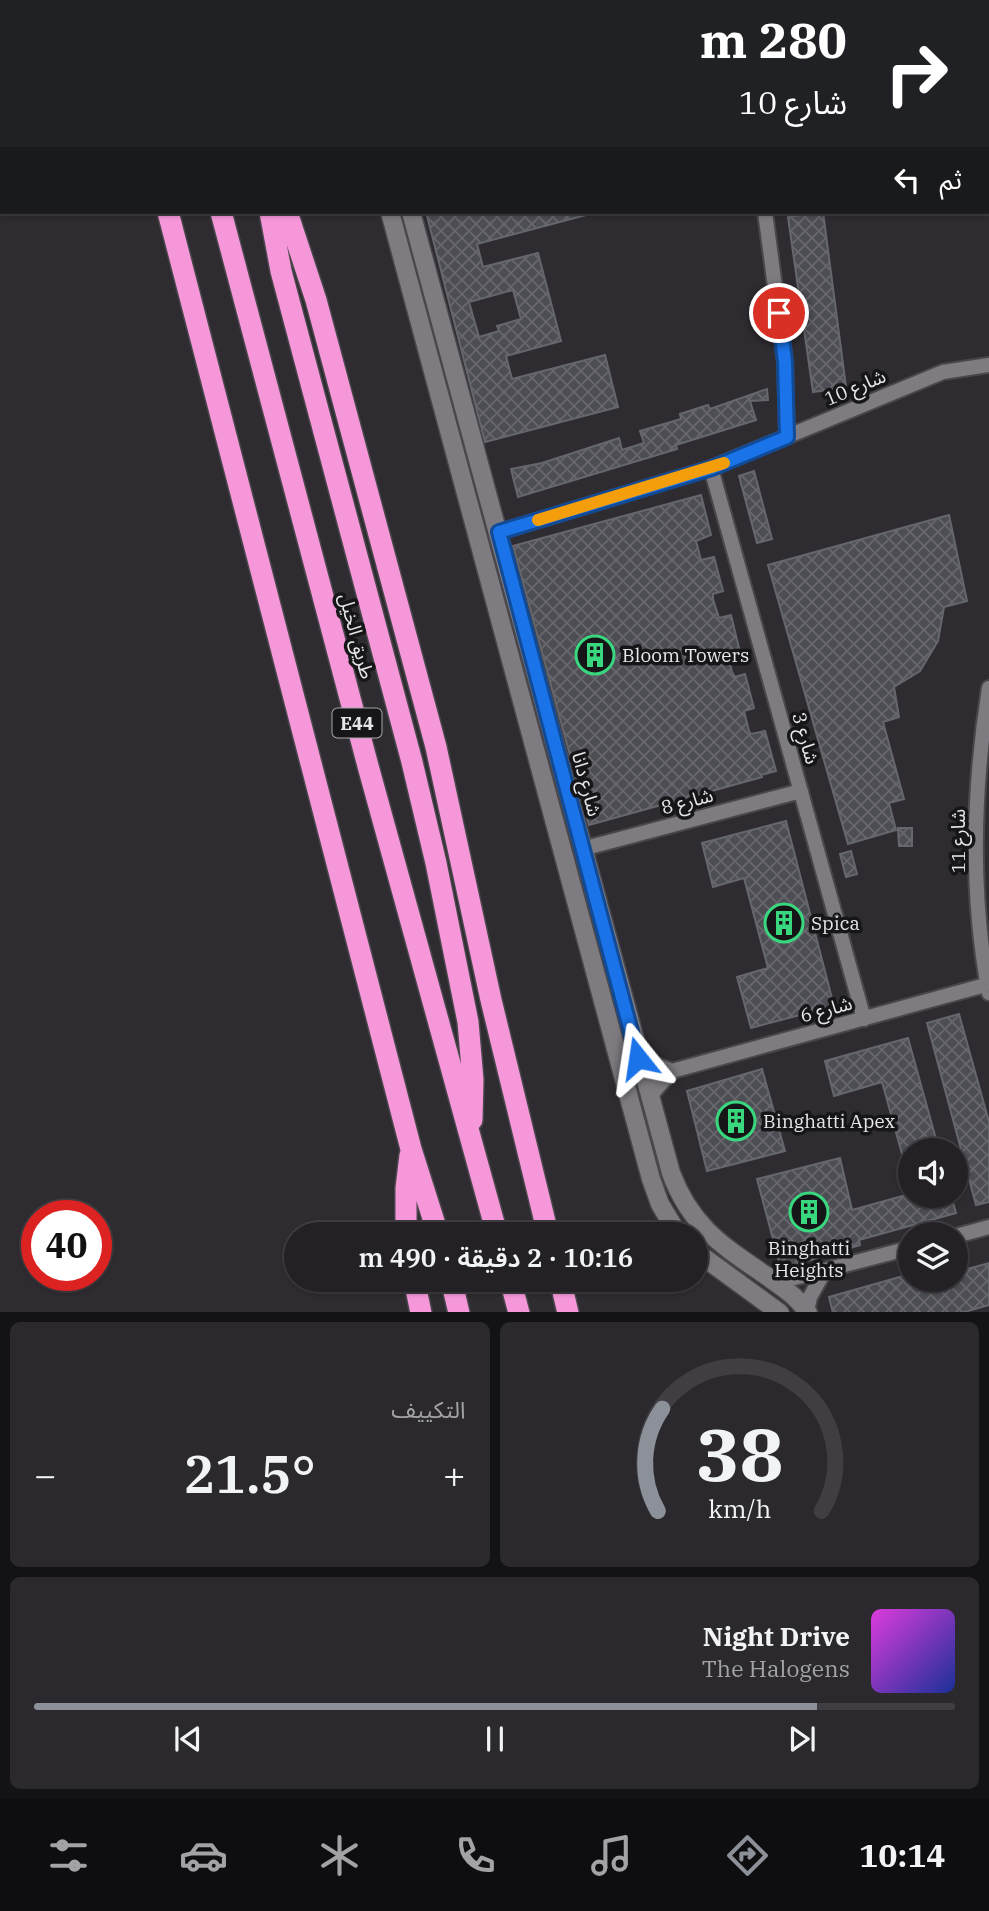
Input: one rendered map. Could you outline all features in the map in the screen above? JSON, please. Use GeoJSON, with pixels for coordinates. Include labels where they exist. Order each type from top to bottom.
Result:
{"type":"FeatureCollection","features":[{"type":"Feature","properties":{"kind":"highway","name":"E44"},"geometry":{"type":"LineString","coordinates":[[169,214],[411,1149],[434,1222]]}},
{"type":"Feature","properties":{"kind":"highway","name":"طريق الخيل"},"geometry":{"type":"LineString","coordinates":[[222,214],[495,1222]]}},
{"type":"Feature","properties":{"kind":"highway"},"geometry":{"type":"LineString","coordinates":[[270,214],[281,271],[412,762],[447,914],[471,1051],[471,1139]]}},
{"type":"Feature","properties":{"kind":"highway"},"geometry":{"type":"LineString","coordinates":[[288,214],[316,300],[436,747],[491,1000],[545,1222]]}},
{"type":"Feature","properties":{"kind":"highway"},"geometry":{"type":"LineString","coordinates":[[407,1222],[406,1188],[411,1149]]}},
{"type":"Feature","properties":{"kind":"highway"},"geometry":{"type":"LineString","coordinates":[[417,1292],[421,1312]]}},
{"type":"Feature","properties":{"kind":"highway"},"geometry":{"type":"LineString","coordinates":[[454,1292],[459,1312]]}},
{"type":"Feature","properties":{"kind":"highway"},"geometry":{"type":"LineString","coordinates":[[514,1292],[519,1312]]}},
{"type":"Feature","properties":{"kind":"highway"},"geometry":{"type":"LineString","coordinates":[[563,1292],[568,1312]]}},
{"type":"Feature","properties":{"kind":"street"},"geometry":{"type":"LineString","coordinates":[[391,214],[651,1179],[660,1204],[671,1222]]}},
{"type":"Feature","properties":{"kind":"street","name":"شارع دانا"},"geometry":{"type":"LineString","coordinates":[[412,214],[671,1173],[691,1214],[705,1231],[788,1290],[807,1312]]}},
{"type":"Feature","properties":{"kind":"street"},"geometry":{"type":"LineString","coordinates":[[769,214],[785,362],[787,437]]}},
{"type":"Feature","properties":{"kind":"street","name":"شارع 10"},"geometry":{"type":"LineString","coordinates":[[498,531],[712,468],[943,372],[989,365]]}},
{"type":"Feature","properties":{"kind":"street","name":"شارع 3"},"geometry":{"type":"LineString","coordinates":[[712,468],[864,1019]]}},
{"type":"Feature","properties":{"kind":"street"},"geometry":{"type":"LineString","coordinates":[[482,516],[498,531],[491,550],[477,535],[482,516]]}},
{"type":"Feature","properties":{"kind":"street","name":"شارع 11"},"geometry":{"type":"LineString","coordinates":[[988,988],[978,906],[976,818],[989,688]]}},
{"type":"Feature","properties":{"kind":"street","name":"شارع 8"},"geometry":{"type":"LineString","coordinates":[[582,850],[801,791]]}},
{"type":"Feature","properties":{"kind":"street"},"geometry":{"type":"LineString","coordinates":[[569,838],[582,850],[576,869],[563,855],[569,838]]}},
{"type":"Feature","properties":{"kind":"street","name":"شارع 6"},"geometry":{"type":"LineString","coordinates":[[672,1071],[988,988]]}},
{"type":"Feature","properties":{"kind":"street"},"geometry":{"type":"LineString","coordinates":[[638,1058],[672,1071],[649,1097]]}},
{"type":"Feature","properties":{"kind":"street"},"geometry":{"type":"LineString","coordinates":[[968,1233],[989,1227]]}},
{"type":"Feature","properties":{"kind":"street"},"geometry":{"type":"LineString","coordinates":[[775,1283],[898,1251]]}},
{"type":"Feature","properties":{"kind":"street"},"geometry":{"type":"LineString","coordinates":[[708,1260],[780,1312]]}},
{"type":"Feature","properties":{"kind":"street"},"geometry":{"type":"LineString","coordinates":[[807,1312],[813,1290],[824,1272]]}},
{"type":"Feature","properties":{"kind":"building"},"geometry":{"type":"Polygon","coordinates":[[[427,214],[586,214],[477,244],[483,267],[538,253],[561,341],[506,356],[512,379],[605,355],[618,407],[485,442],[427,214]],[[513,290],[469,302],[479,337],[499,331],[497,326],[521,319],[513,290]]]}},
{"type":"Feature","properties":{"kind":"building"},"geometry":{"type":"Polygon","coordinates":[[[823,214],[846,387],[813,392],[788,217],[823,214]]]}},
{"type":"Feature","properties":{"kind":"building"},"geometry":{"type":"Polygon","coordinates":[[[767,389],[768,400],[750,401],[756,420],[676,445],[677,449],[518,497],[511,469],[542,463],[619,438],[622,450],[644,443],[640,431],[681,419],[680,414],[708,405],[710,409],[767,389]]]}},
{"type":"Feature","properties":{"kind":"building"},"geometry":{"type":"Polygon","coordinates":[[[754,471],[772,539],[757,543],[739,476],[754,471]]]}},
{"type":"Feature","properties":{"kind":"building"},"geometry":{"type":"Polygon","coordinates":[[[701,495],[711,535],[696,541],[701,560],[714,557],[723,591],[713,594],[713,599],[719,618],[731,615],[739,648],[727,652],[732,672],[735,677],[745,674],[754,708],[744,711],[749,731],[751,734],[765,731],[776,771],[589,825],[513,546],[701,495]]]}},
{"type":"Feature","properties":{"kind":"building"},"geometry":{"type":"Polygon","coordinates":[[[949,515],[967,601],[944,607],[938,641],[920,671],[894,687],[899,717],[883,722],[904,799],[889,803],[896,830],[848,844],[768,565],[949,515]]]}},
{"type":"Feature","properties":{"kind":"building","name":"Spica"},"geometry":{"type":"Polygon","coordinates":[[[786,821],[834,1006],[751,1028],[737,977],[768,968],[744,878],[713,887],[702,843],[786,821]]]}},
{"type":"Feature","properties":{"kind":"building"},"geometry":{"type":"Polygon","coordinates":[[[898,828],[912,828],[912,846],[899,846],[898,828]]]}},
{"type":"Feature","properties":{"kind":"building"},"geometry":{"type":"Polygon","coordinates":[[[851,851],[857,874],[846,877],[840,854],[851,851]]]}},
{"type":"Feature","properties":{"kind":"building"},"geometry":{"type":"Polygon","coordinates":[[[959,1014],[989,1122],[989,1202],[976,1205],[968,1175],[968,1138],[958,1138],[927,1023],[959,1014]]]}},
{"type":"Feature","properties":{"kind":"building"},"geometry":{"type":"Polygon","coordinates":[[[908,1038],[936,1138],[898,1140],[882,1082],[834,1096],[825,1061],[908,1038]]]}},
{"type":"Feature","properties":{"kind":"building","name":"Binghatti Apex"},"geometry":{"type":"Polygon","coordinates":[[[762,1069],[785,1151],[707,1171],[687,1091],[762,1069]]]}},
{"type":"Feature","properties":{"kind":"building","name":"Binghatti Heights"},"geometry":{"type":"Polygon","coordinates":[[[840,1158],[852,1210],[898,1197],[898,1208],[955,1208],[956,1213],[924,1222],[898,1222],[898,1229],[859,1240],[860,1245],[781,1269],[757,1179],[840,1158]]]}},
{"type":"Feature","properties":{"kind":"building"},"geometry":{"type":"Polygon","coordinates":[[[989,1263],[989,1305],[964,1312],[833,1312],[829,1297],[898,1277],[898,1292],[968,1292],[968,1269],[989,1263]]]}},
{"type":"Feature","properties":{"kind":"slow traffic"},"geometry":{"type":"LineString","coordinates":[[538,520],[724,463]]}},
{"type":"Feature","properties":{"kind":"place","name":"Bloom Towers"},"geometry":{"type":"Point","coordinates":[595,655]}},
{"type":"Feature","properties":{"kind":"place","name":"Spica"},"geometry":{"type":"Point","coordinates":[784,923]}},
{"type":"Feature","properties":{"kind":"place","name":"Binghatti Apex"},"geometry":{"type":"Point","coordinates":[736,1121]}},
{"type":"Feature","properties":{"kind":"place","name":"Binghatti Heights"},"geometry":{"type":"Point","coordinates":[809,1212]}},
{"type":"Feature","properties":{"kind":"route"},"geometry":{"type":"LineString","coordinates":[[638,1058],[499,532],[712,468],[787,437],[785,362],[779,313]]}}]}
